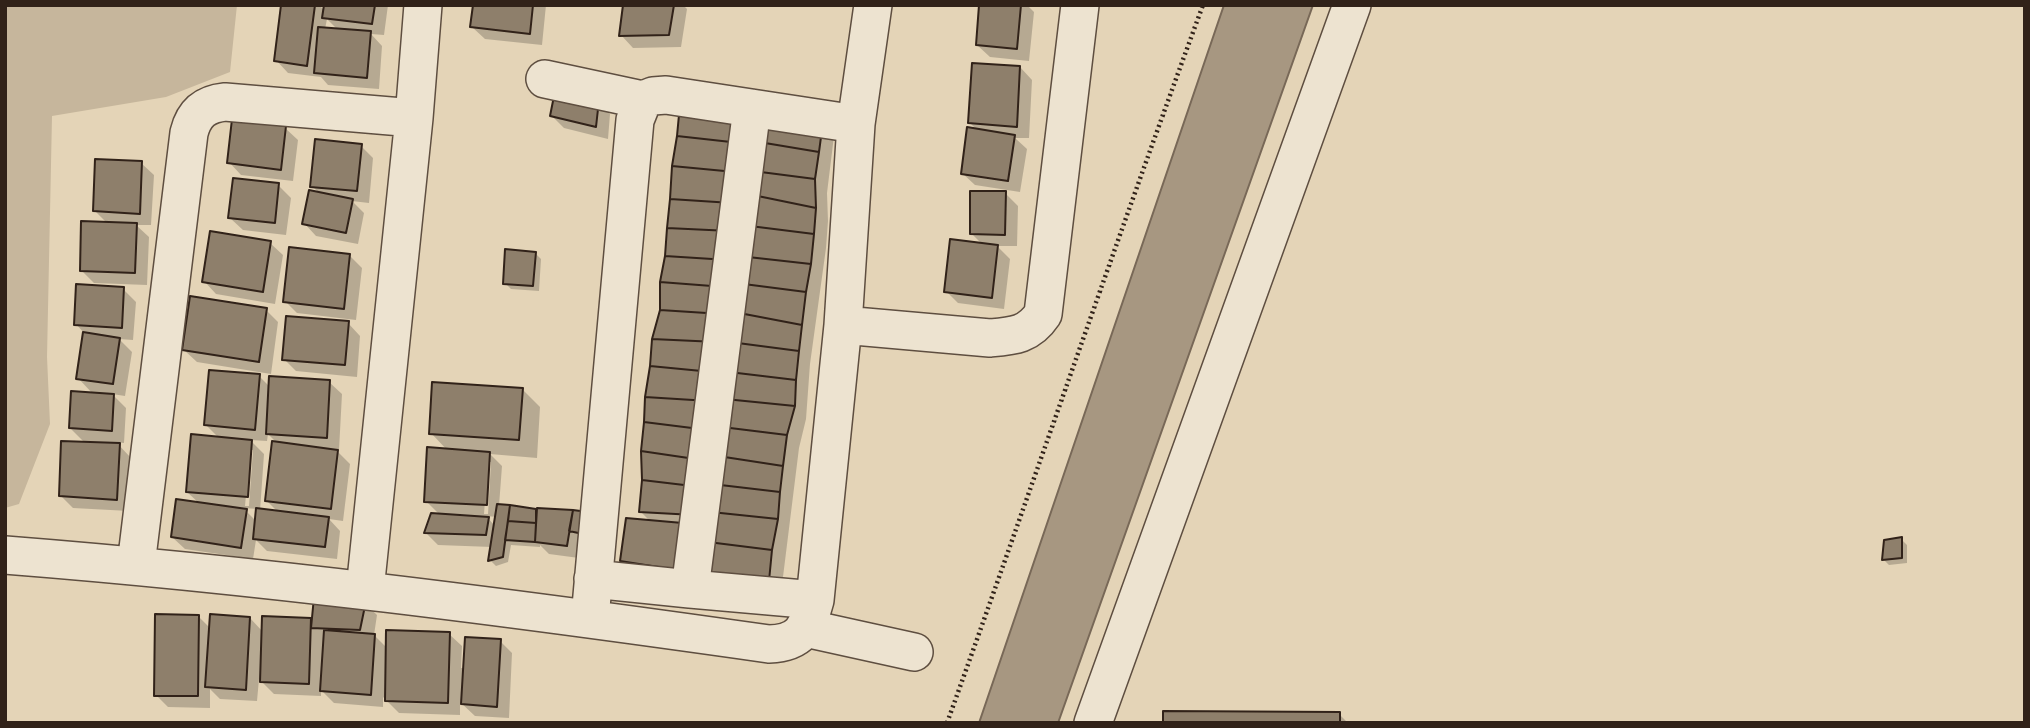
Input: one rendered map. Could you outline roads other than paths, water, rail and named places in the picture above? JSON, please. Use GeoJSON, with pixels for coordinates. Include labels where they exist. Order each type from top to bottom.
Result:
{"type":"FeatureCollection","features":[{"type":"Feature","properties":{"kind":"street"},"geometry":{"type":"LineString","coordinates":[[365,590],[414,118],[423,5]]}},
{"type":"Feature","properties":{"kind":"street"},"geometry":{"type":"LineString","coordinates":[[5,555],[136,565],[365,590],[785,644],[796,637],[810,614],[843,325],[856,124],[873,5]]}},
{"type":"Feature","properties":{"kind":"street"},"geometry":{"type":"LineString","coordinates":[[843,325],[990,338],[1012,336],[1028,331],[1037,324],[1043,314],[1080,5]]}},
{"type":"Feature","properties":{"kind":"street"},"geometry":{"type":"LineString","coordinates":[[1093,723],[1352,5]]}},
{"type":"Feature","properties":{"kind":"street"},"geometry":{"type":"LineString","coordinates":[[545,79],[643,100],[666,95],[856,124]]}},
{"type":"Feature","properties":{"kind":"street"},"geometry":{"type":"LineString","coordinates":[[590,618],[635,120],[643,100]]}},
{"type":"Feature","properties":{"kind":"street"},"geometry":{"type":"LineString","coordinates":[[136,565],[192,120],[199,111],[212,103],[225,102],[414,118]]}},
{"type":"Feature","properties":{"kind":"street"},"geometry":{"type":"LineString","coordinates":[[690,589],[752,108]]}},
{"type":"Feature","properties":{"kind":"street"},"geometry":{"type":"LineString","coordinates":[[593,579],[690,589],[810,614],[914,652]]}}]}
